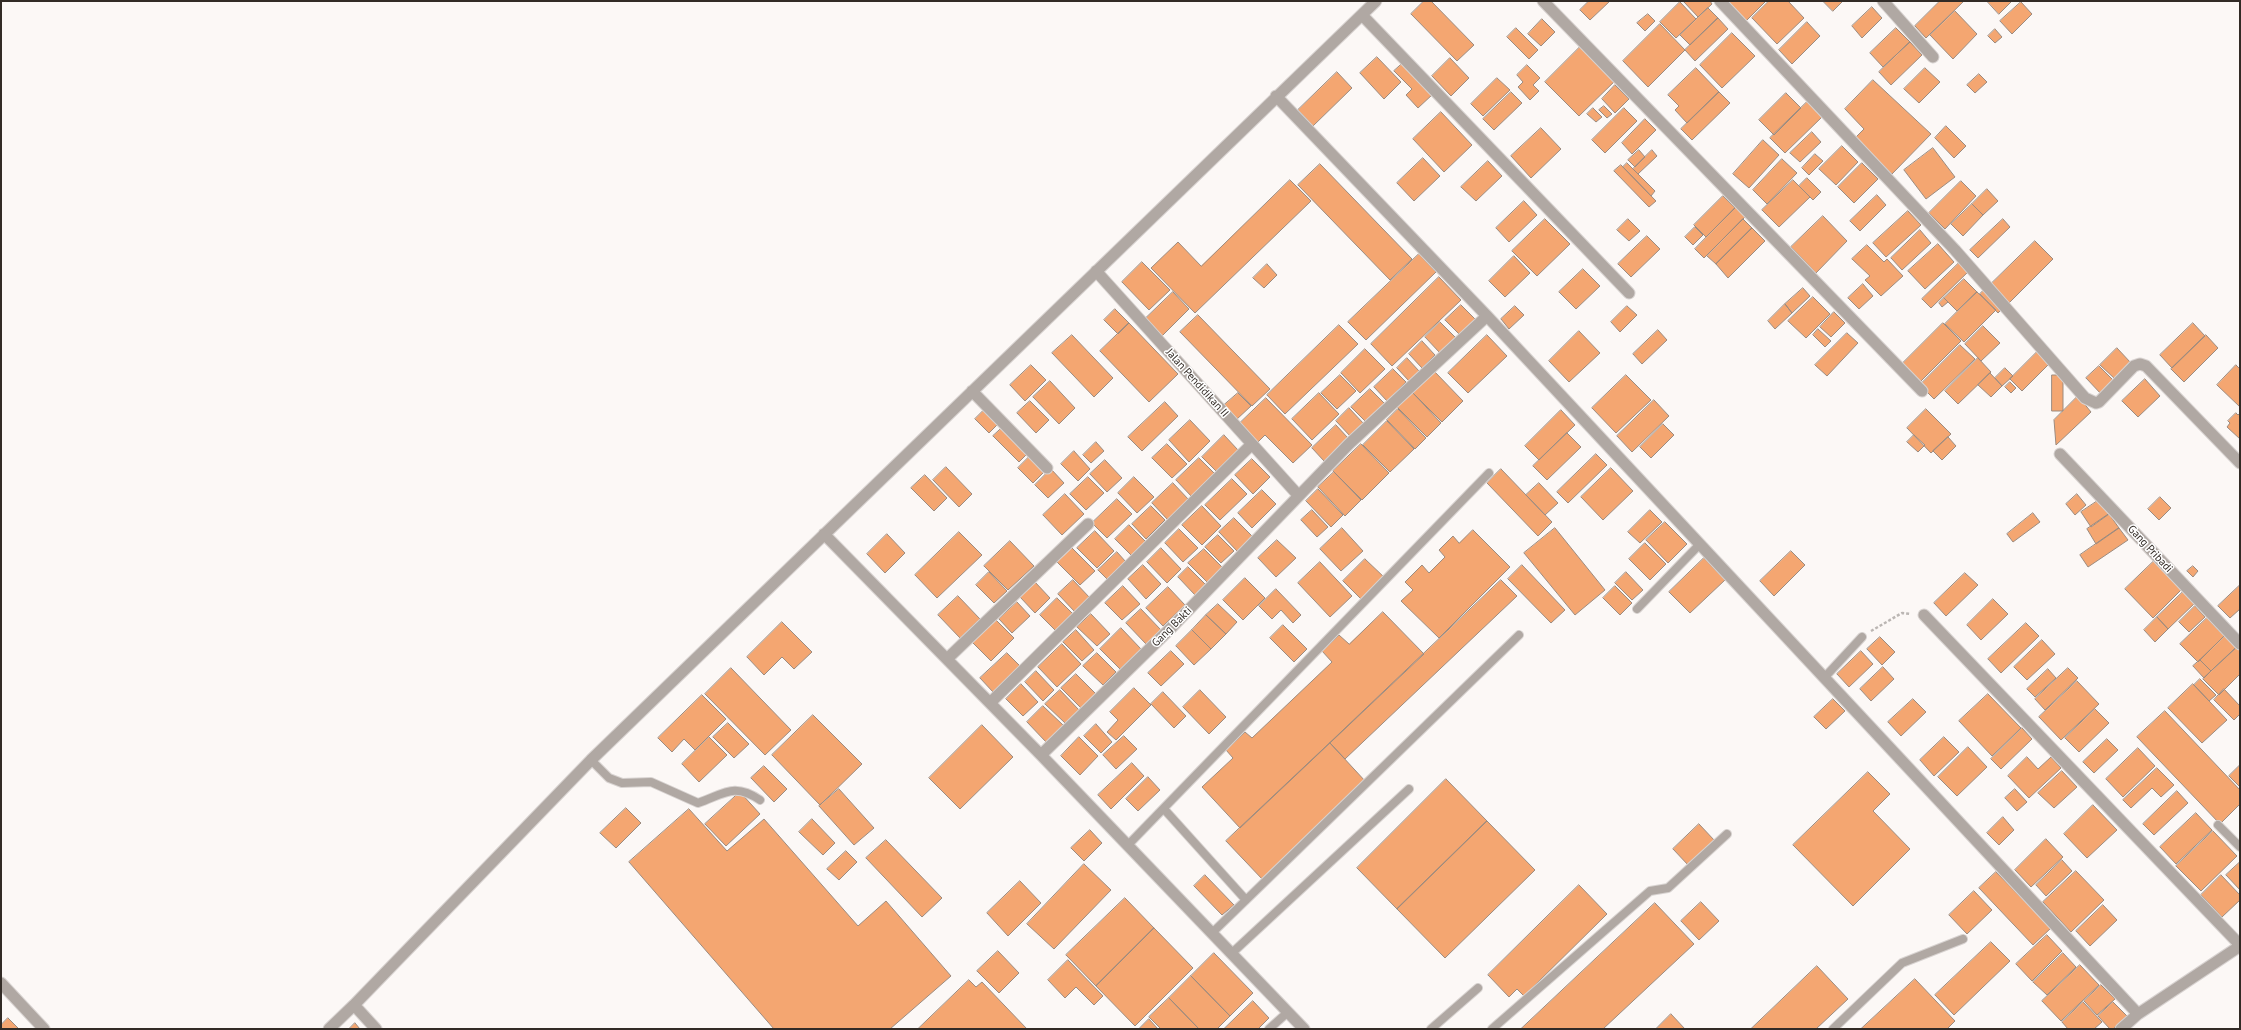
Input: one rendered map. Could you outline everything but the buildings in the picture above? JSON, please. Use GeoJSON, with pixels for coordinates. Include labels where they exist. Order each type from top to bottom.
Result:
{"type":"FeatureCollection","features":[{"type":"Feature","properties":{"kind":"street"},"geometry":{"type":"LineString","coordinates":[[329,1029],[591,760],[1276,96],[1376,1]]}},
{"type":"Feature","properties":{"kind":"street"},"geometry":{"type":"LineString","coordinates":[[1543,1],[1922,391]]}},
{"type":"Feature","properties":{"kind":"street"},"geometry":{"type":"LineString","coordinates":[[1720,1],[1955,250],[2085,398],[2096,403],[2134,366],[2140,364],[2146,366],[2240,463]]}},
{"type":"Feature","properties":{"kind":"street"},"geometry":{"type":"LineString","coordinates":[[1883,1],[1933,57]]}},
{"type":"Feature","properties":{"kind":"street"},"geometry":{"type":"LineString","coordinates":[[1362,15],[1628,293]]}},
{"type":"Feature","properties":{"kind":"street"},"geometry":{"type":"LineString","coordinates":[[1276,96],[1487,316],[2138,1014]]}},
{"type":"Feature","properties":{"kind":"street","name":"Jalan Pendidikan II"},"geometry":{"type":"LineString","coordinates":[[1096,271],[1298,495]]}},
{"type":"Feature","properties":{"kind":"street","name":"Gang Bakti"},"geometry":{"type":"LineString","coordinates":[[1041,755],[1173,626],[1354,438],[1487,316]]}},
{"type":"Feature","properties":{"kind":"street"},"geometry":{"type":"LineString","coordinates":[[972,391],[1047,468]]}},
{"type":"Feature","properties":{"kind":"street"},"geometry":{"type":"LineString","coordinates":[[990,703],[1252,444]]}},
{"type":"Feature","properties":{"kind":"street","name":"Gang Pribadi"},"geometry":{"type":"LineString","coordinates":[[2060,454],[2240,644]]}},
{"type":"Feature","properties":{"kind":"street"},"geometry":{"type":"LineString","coordinates":[[947,659],[1088,524]]}},
{"type":"Feature","properties":{"kind":"street"},"geometry":{"type":"LineString","coordinates":[[824,534],[1041,755],[1304,1029]]}},
{"type":"Feature","properties":{"kind":"street"},"geometry":{"type":"LineString","coordinates":[[1924,615],[2240,946],[2138,1014],[2121,1029]]}},
{"type":"Feature","properties":{"kind":"street"},"geometry":{"type":"LineString","coordinates":[[1,983],[44,1029]]}},
{"type":"Feature","properties":{"kind":"street"},"geometry":{"type":"LineString","coordinates":[[354,1005],[376,1029]]}},
{"type":"Feature","properties":{"kind":"lane"},"geometry":{"type":"LineString","coordinates":[[1127,846],[1489,473]]}},
{"type":"Feature","properties":{"kind":"lane"},"geometry":{"type":"LineString","coordinates":[[1637,609],[1700,544]]}},
{"type":"Feature","properties":{"kind":"lane"},"geometry":{"type":"LineString","coordinates":[[1212,933],[1519,635]]}},
{"type":"Feature","properties":{"kind":"lane"},"geometry":{"type":"LineString","coordinates":[[1824,678],[1862,637]]}},
{"type":"Feature","properties":{"kind":"lane"},"geometry":{"type":"LineString","coordinates":[[591,760],[609,778],[622,784],[651,782],[698,803],[733,789],[749,793],[760,800]]}},
{"type":"Feature","properties":{"kind":"lane"},"geometry":{"type":"LineString","coordinates":[[1232,953],[1409,789]]}},
{"type":"Feature","properties":{"kind":"lane"},"geometry":{"type":"LineString","coordinates":[[1164,809],[1246,900]]}},
{"type":"Feature","properties":{"kind":"lane"},"geometry":{"type":"LineString","coordinates":[[2218,825],[2240,847]]}},
{"type":"Feature","properties":{"kind":"lane"},"geometry":{"type":"LineString","coordinates":[[1492,1029],[1650,890],[1668,888],[1727,834]]}},
{"type":"Feature","properties":{"kind":"lane"},"geometry":{"type":"LineString","coordinates":[[1833,1029],[1902,964],[1963,939]]}},
{"type":"Feature","properties":{"kind":"lane"},"geometry":{"type":"LineString","coordinates":[[1431,1029],[1478,988]]}},
{"type":"Feature","properties":{"kind":"lane"},"geometry":{"type":"LineString","coordinates":[[1270,1029],[1288,1012]]}},
{"type":"Feature","properties":{"kind":"path"},"geometry":{"type":"LineString","coordinates":[[1862,637],[1902,613],[1924,615]]}}]}
